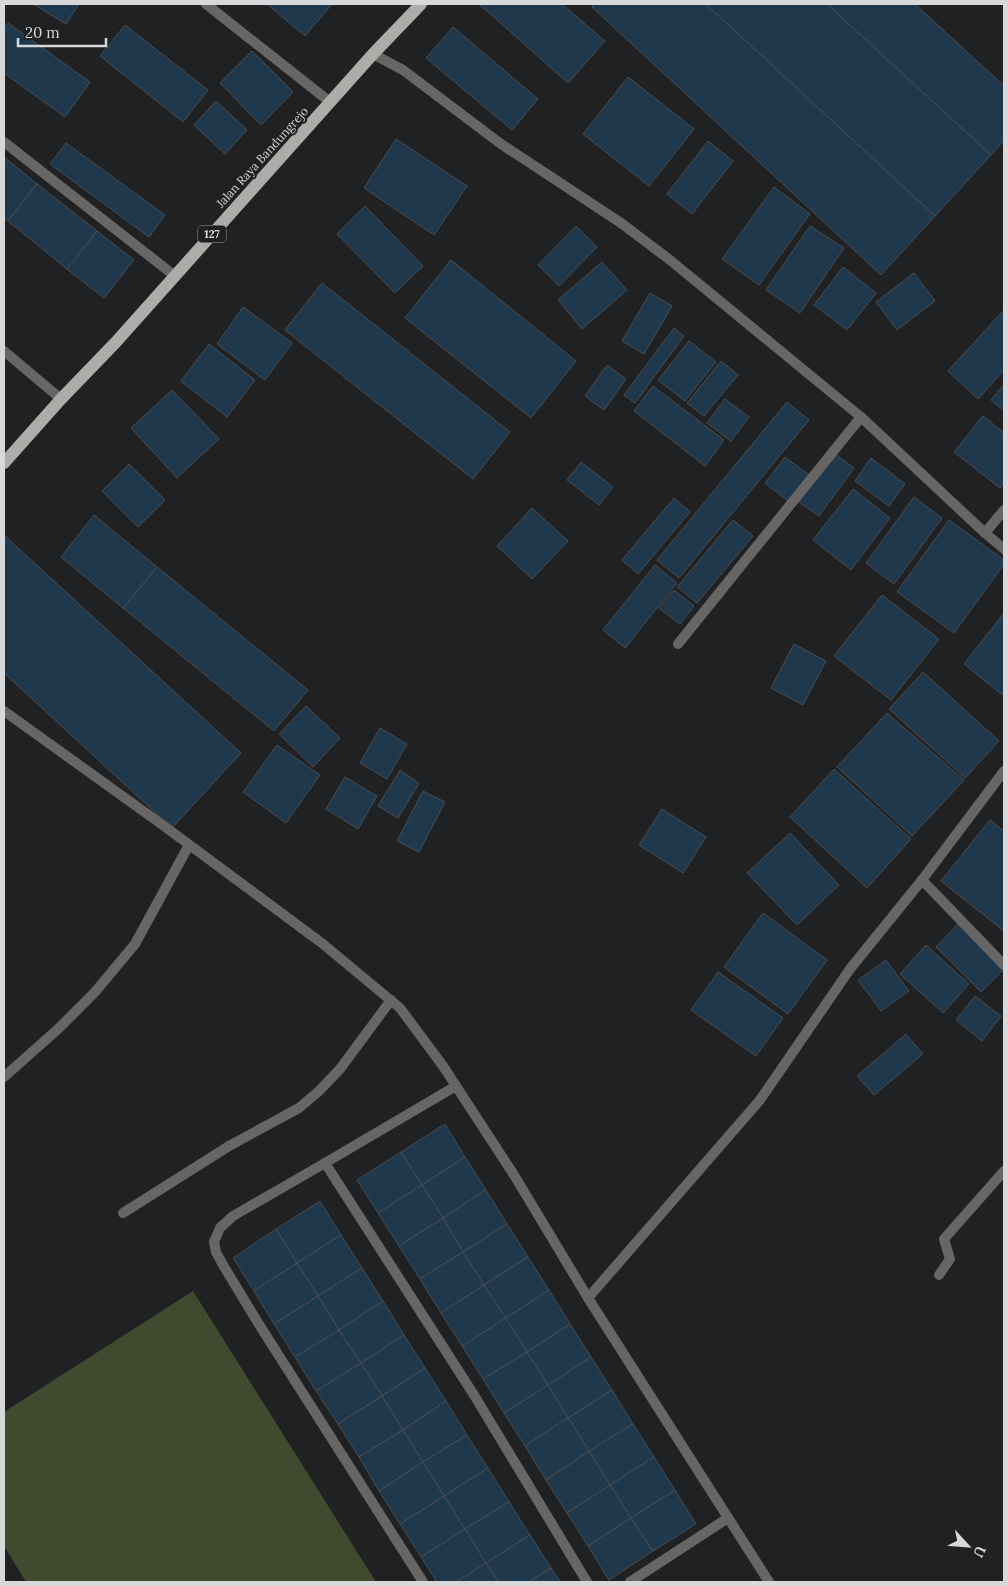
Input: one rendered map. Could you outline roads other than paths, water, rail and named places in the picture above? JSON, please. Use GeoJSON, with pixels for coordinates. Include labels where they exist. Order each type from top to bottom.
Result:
{"type":"FeatureCollection","features":[{"type":"Feature","properties":{"kind":"main road","name":"Jalan Raya Bandungrejo"},"geometry":{"type":"LineString","coordinates":[[4,464],[61,399],[116,342],[373,54],[421,4]]}},
{"type":"Feature","properties":{"kind":"street"},"geometry":{"type":"LineString","coordinates":[[206,4],[330,102]]}},
{"type":"Feature","properties":{"kind":"street"},"geometry":{"type":"LineString","coordinates":[[373,54],[403,70],[519,157],[620,223],[670,260],[861,417],[1004,549]]}},
{"type":"Feature","properties":{"kind":"street"},"geometry":{"type":"LineString","coordinates":[[4,142],[175,276]]}},
{"type":"Feature","properties":{"kind":"street"},"geometry":{"type":"LineString","coordinates":[[4,351],[61,399]]}},
{"type":"Feature","properties":{"kind":"street"},"geometry":{"type":"LineString","coordinates":[[678,644],[861,417]]}},
{"type":"Feature","properties":{"kind":"street"},"geometry":{"type":"LineString","coordinates":[[985,533],[1004,510]]}},
{"type":"Feature","properties":{"kind":"street"},"geometry":{"type":"LineString","coordinates":[[4,711],[323,944],[400,1008],[456,1086],[514,1175],[588,1298],[769,1582]]}},
{"type":"Feature","properties":{"kind":"street"},"geometry":{"type":"LineString","coordinates":[[588,1298],[760,1100],[850,969],[922,880],[1004,770]]}},
{"type":"Feature","properties":{"kind":"street"},"geometry":{"type":"LineString","coordinates":[[4,1077],[58,1030],[95,992],[135,944],[189,845]]}},
{"type":"Feature","properties":{"kind":"street"},"geometry":{"type":"LineString","coordinates":[[922,880],[1004,966]]}},
{"type":"Feature","properties":{"kind":"street"},"geometry":{"type":"LineString","coordinates":[[123,1213],[229,1146],[300,1108],[340,1069],[391,1000]]}},
{"type":"Feature","properties":{"kind":"street"},"geometry":{"type":"LineString","coordinates":[[423,1582],[260,1326],[216,1252],[214,1242],[220,1228],[233,1216],[456,1086]]}},
{"type":"Feature","properties":{"kind":"street"},"geometry":{"type":"LineString","coordinates":[[325,1163],[474,1394],[587,1582]]}},
{"type":"Feature","properties":{"kind":"street"},"geometry":{"type":"LineString","coordinates":[[939,1275],[950,1258],[944,1239],[1004,1171]]}},
{"type":"Feature","properties":{"kind":"street"},"geometry":{"type":"LineString","coordinates":[[630,1582],[728,1518]]}}]}
